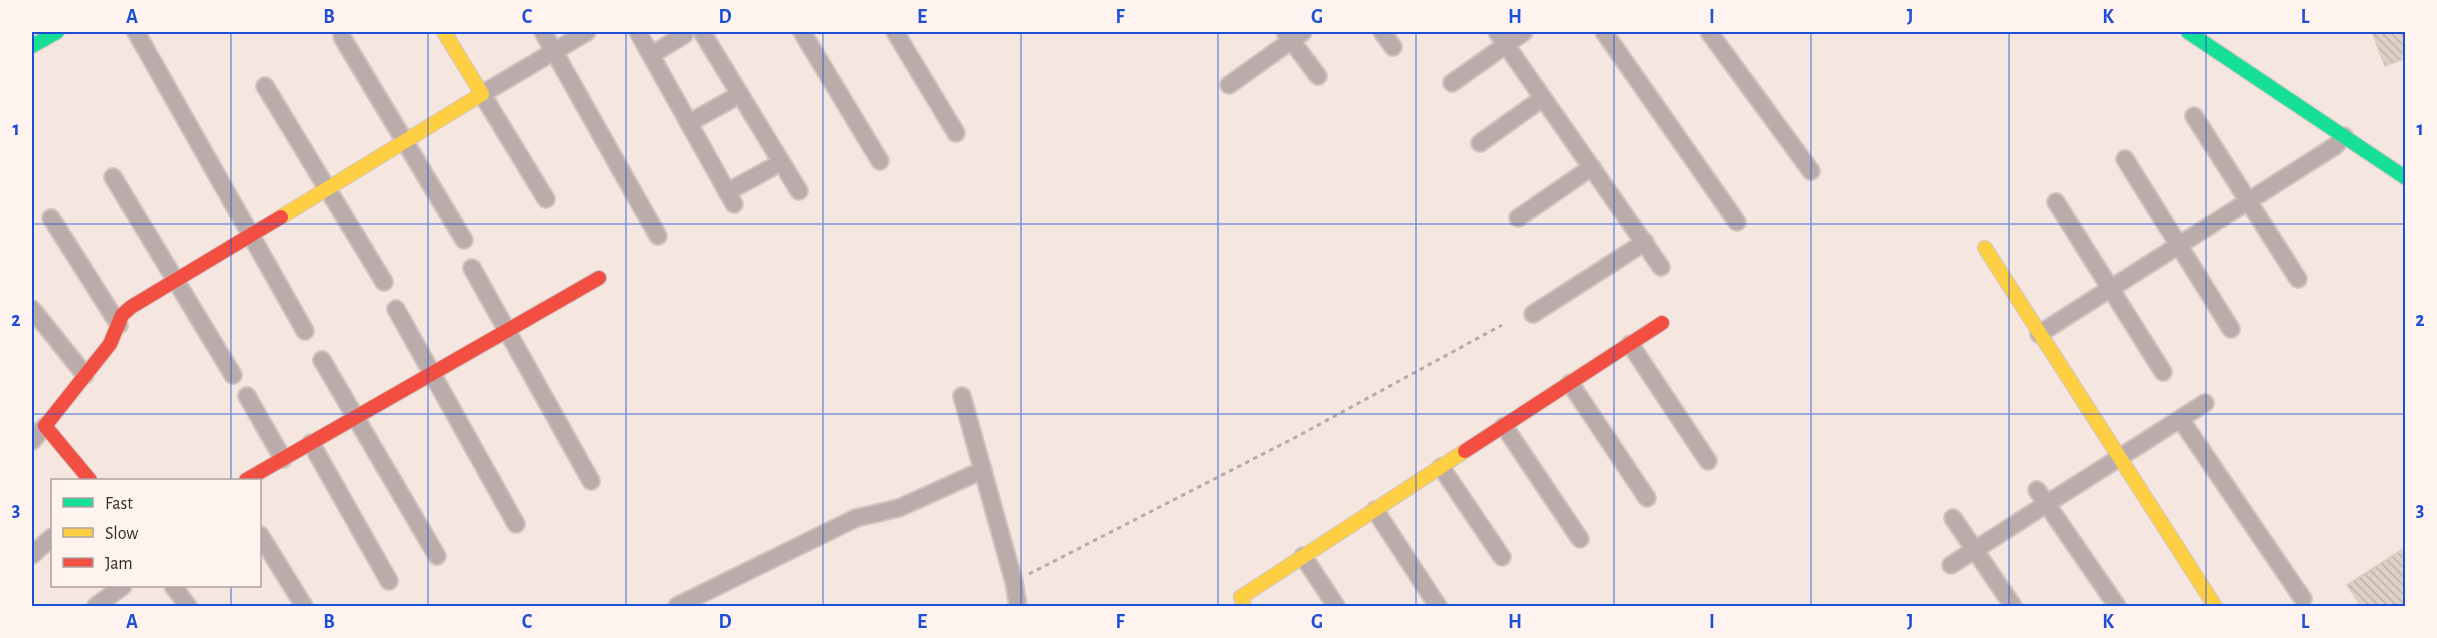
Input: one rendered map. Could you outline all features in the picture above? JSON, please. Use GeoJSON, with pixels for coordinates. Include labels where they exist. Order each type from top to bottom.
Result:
{"type":"FeatureCollection","features":[{"type":"Feature","properties":{"kind":"street"},"geometry":{"type":"LineString","coordinates":[[136,32],[305,331]]}},
{"type":"Feature","properties":{"kind":"street"},"geometry":{"type":"LineString","coordinates":[[444,32],[546,199]]}},
{"type":"Feature","properties":{"kind":"street"},"geometry":{"type":"LineString","coordinates":[[543,32],[657,236]]}},
{"type":"Feature","properties":{"kind":"street"},"geometry":{"type":"LineString","coordinates":[[32,441],[110,344],[122,315],[131,307],[587,32]]}},
{"type":"Feature","properties":{"kind":"street"},"geometry":{"type":"LineString","coordinates":[[638,32],[731,198],[771,168]]}},
{"type":"Feature","properties":{"kind":"street"},"geometry":{"type":"LineString","coordinates":[[702,32],[799,191]]}},
{"type":"Feature","properties":{"kind":"street"},"geometry":{"type":"LineString","coordinates":[[802,32],[880,161]]}},
{"type":"Feature","properties":{"kind":"street"},"geometry":{"type":"LineString","coordinates":[[895,32],[956,133]]}},
{"type":"Feature","properties":{"kind":"street"},"geometry":{"type":"LineString","coordinates":[[1382,32],[1393,47]]}},
{"type":"Feature","properties":{"kind":"street"},"geometry":{"type":"LineString","coordinates":[[1452,83],[1501,38],[1524,32]]}},
{"type":"Feature","properties":{"kind":"street"},"geometry":{"type":"LineString","coordinates":[[1604,32],[1737,222]]}},
{"type":"Feature","properties":{"kind":"street"},"geometry":{"type":"LineString","coordinates":[[1709,32],[1811,171]]}},
{"type":"Feature","properties":{"kind":"street"},"geometry":{"type":"LineString","coordinates":[[2188,32],[2406,178]]}},
{"type":"Feature","properties":{"kind":"street"},"geometry":{"type":"LineString","coordinates":[[1228,85],[1293,34],[1317,76]]}},
{"type":"Feature","properties":{"kind":"street"},"geometry":{"type":"LineString","coordinates":[[651,55],[684,35]]}},
{"type":"Feature","properties":{"kind":"street"},"geometry":{"type":"LineString","coordinates":[[342,37],[464,240]]}},
{"type":"Feature","properties":{"kind":"street"},"geometry":{"type":"LineString","coordinates":[[1501,38],[1662,267]]}},
{"type":"Feature","properties":{"kind":"street"},"geometry":{"type":"LineString","coordinates":[[265,86],[384,282]]}},
{"type":"Feature","properties":{"kind":"street"},"geometry":{"type":"LineString","coordinates":[[1480,143],[1543,98]]}},
{"type":"Feature","properties":{"kind":"street"},"geometry":{"type":"LineString","coordinates":[[689,123],[730,100]]}},
{"type":"Feature","properties":{"kind":"street"},"geometry":{"type":"LineString","coordinates":[[2194,116],[2298,279]]}},
{"type":"Feature","properties":{"kind":"street"},"geometry":{"type":"LineString","coordinates":[[2039,334],[2335,146],[2344,136]]}},
{"type":"Feature","properties":{"kind":"street"},"geometry":{"type":"LineString","coordinates":[[2125,159],[2231,329]]}},
{"type":"Feature","properties":{"kind":"street"},"geometry":{"type":"LineString","coordinates":[[1518,218],[1592,167]]}},
{"type":"Feature","properties":{"kind":"street"},"geometry":{"type":"LineString","coordinates":[[113,177],[234,375]]}},
{"type":"Feature","properties":{"kind":"street"},"geometry":{"type":"LineString","coordinates":[[2056,202],[2163,372]]}},
{"type":"Feature","properties":{"kind":"street"},"geometry":{"type":"LineString","coordinates":[[51,218],[119,325]]}},
{"type":"Feature","properties":{"kind":"street"},"geometry":{"type":"LineString","coordinates":[[1533,314],[1645,242]]}},
{"type":"Feature","properties":{"kind":"street"},"geometry":{"type":"LineString","coordinates":[[1985,248],[2215,606]]}},
{"type":"Feature","properties":{"kind":"street"},"geometry":{"type":"LineString","coordinates":[[472,268],[591,481]]}},
{"type":"Feature","properties":{"kind":"street"},"geometry":{"type":"LineString","coordinates":[[248,479],[599,278]]}},
{"type":"Feature","properties":{"kind":"street"},"geometry":{"type":"LineString","coordinates":[[396,309],[516,524]]}},
{"type":"Feature","properties":{"kind":"street"},"geometry":{"type":"LineString","coordinates":[[32,312],[85,375]]}},
{"type":"Feature","properties":{"kind":"street"},"geometry":{"type":"LineString","coordinates":[[1244,606],[1241,597],[1662,323]]}},
{"type":"Feature","properties":{"kind":"street"},"geometry":{"type":"LineString","coordinates":[[1630,344],[1708,461]]}},
{"type":"Feature","properties":{"kind":"street"},"geometry":{"type":"LineString","coordinates":[[321,360],[357,417],[437,556]]}},
{"type":"Feature","properties":{"kind":"street"},"geometry":{"type":"LineString","coordinates":[[1570,383],[1647,498]]}},
{"type":"Feature","properties":{"kind":"street"},"geometry":{"type":"LineString","coordinates":[[247,396],[283,459]]}},
{"type":"Feature","properties":{"kind":"street"},"geometry":{"type":"LineString","coordinates":[[962,396],[1014,582],[1018,606]]}},
{"type":"Feature","properties":{"kind":"street"},"geometry":{"type":"LineString","coordinates":[[1951,565],[2205,403]]}},
{"type":"Feature","properties":{"kind":"street"},"geometry":{"type":"LineString","coordinates":[[2181,420],[2303,599]]}},
{"type":"Feature","properties":{"kind":"street"},"geometry":{"type":"LineString","coordinates":[[45,426],[89,479]]}},
{"type":"Feature","properties":{"kind":"street"},"geometry":{"type":"LineString","coordinates":[[1504,426],[1580,539]]}},
{"type":"Feature","properties":{"kind":"street"},"geometry":{"type":"LineString","coordinates":[[311,443],[389,581]]}},
{"type":"Feature","properties":{"kind":"street"},"geometry":{"type":"LineString","coordinates":[[1441,467],[1502,557]]}},
{"type":"Feature","properties":{"kind":"street"},"geometry":{"type":"LineString","coordinates":[[678,606],[856,518],[899,508],[983,470]]}},
{"type":"Feature","properties":{"kind":"street"},"geometry":{"type":"LineString","coordinates":[[2037,490],[2117,606]]}},
{"type":"Feature","properties":{"kind":"street"},"geometry":{"type":"LineString","coordinates":[[1375,510],[1438,606]]}},
{"type":"Feature","properties":{"kind":"street"},"geometry":{"type":"LineString","coordinates":[[1953,518],[2013,606]]}},
{"type":"Feature","properties":{"kind":"street"},"geometry":{"type":"LineString","coordinates":[[261,537],[304,606]]}},
{"type":"Feature","properties":{"kind":"street"},"geometry":{"type":"LineString","coordinates":[[32,555],[51,538]]}},
{"type":"Feature","properties":{"kind":"street"},"geometry":{"type":"LineString","coordinates":[[1303,556],[1336,606]]}},
{"type":"Feature","properties":{"kind":"street"},"geometry":{"type":"LineString","coordinates":[[96,606],[120,587]]}},
{"type":"Feature","properties":{"kind":"street"},"geometry":{"type":"LineString","coordinates":[[175,587],[189,606]]}},
{"type":"Feature","properties":{"kind":"path"},"geometry":{"type":"LineString","coordinates":[[1014,582],[1298,436],[1502,325]]}},
{"type":"Feature","properties":{"kind":"building"},"geometry":{"type":"Polygon","coordinates":[[[2372,32],[2406,32],[2406,58],[2385,66],[2372,32]]]}},
{"type":"Feature","properties":{"kind":"building"},"geometry":{"type":"Polygon","coordinates":[[[2406,547],[2406,606],[2361,606],[2347,585],[2406,547]]]}},
{"type":"Feature","properties":{"kind":"traffic: fast"},"geometry":{"type":"LineString","coordinates":[[32,46],[57,32]]}},
{"type":"Feature","properties":{"kind":"traffic: fast"},"geometry":{"type":"LineString","coordinates":[[2188,32],[2406,178]]}},
{"type":"Feature","properties":{"kind":"traffic: slow"},"geometry":{"type":"LineString","coordinates":[[281,217],[482,94],[444,32]]}},
{"type":"Feature","properties":{"kind":"traffic: slow"},"geometry":{"type":"LineString","coordinates":[[1985,248],[2215,606]]}},
{"type":"Feature","properties":{"kind":"traffic: slow"},"geometry":{"type":"LineString","coordinates":[[1244,606],[1241,597],[1465,451]]}},
{"type":"Feature","properties":{"kind":"traffic: jam"},"geometry":{"type":"LineString","coordinates":[[89,479],[45,426],[110,344],[122,315],[131,307],[281,217]]}},
{"type":"Feature","properties":{"kind":"traffic: jam"},"geometry":{"type":"LineString","coordinates":[[248,479],[599,278]]}},
{"type":"Feature","properties":{"kind":"traffic: jam"},"geometry":{"type":"LineString","coordinates":[[1465,451],[1662,323]]}}]}
